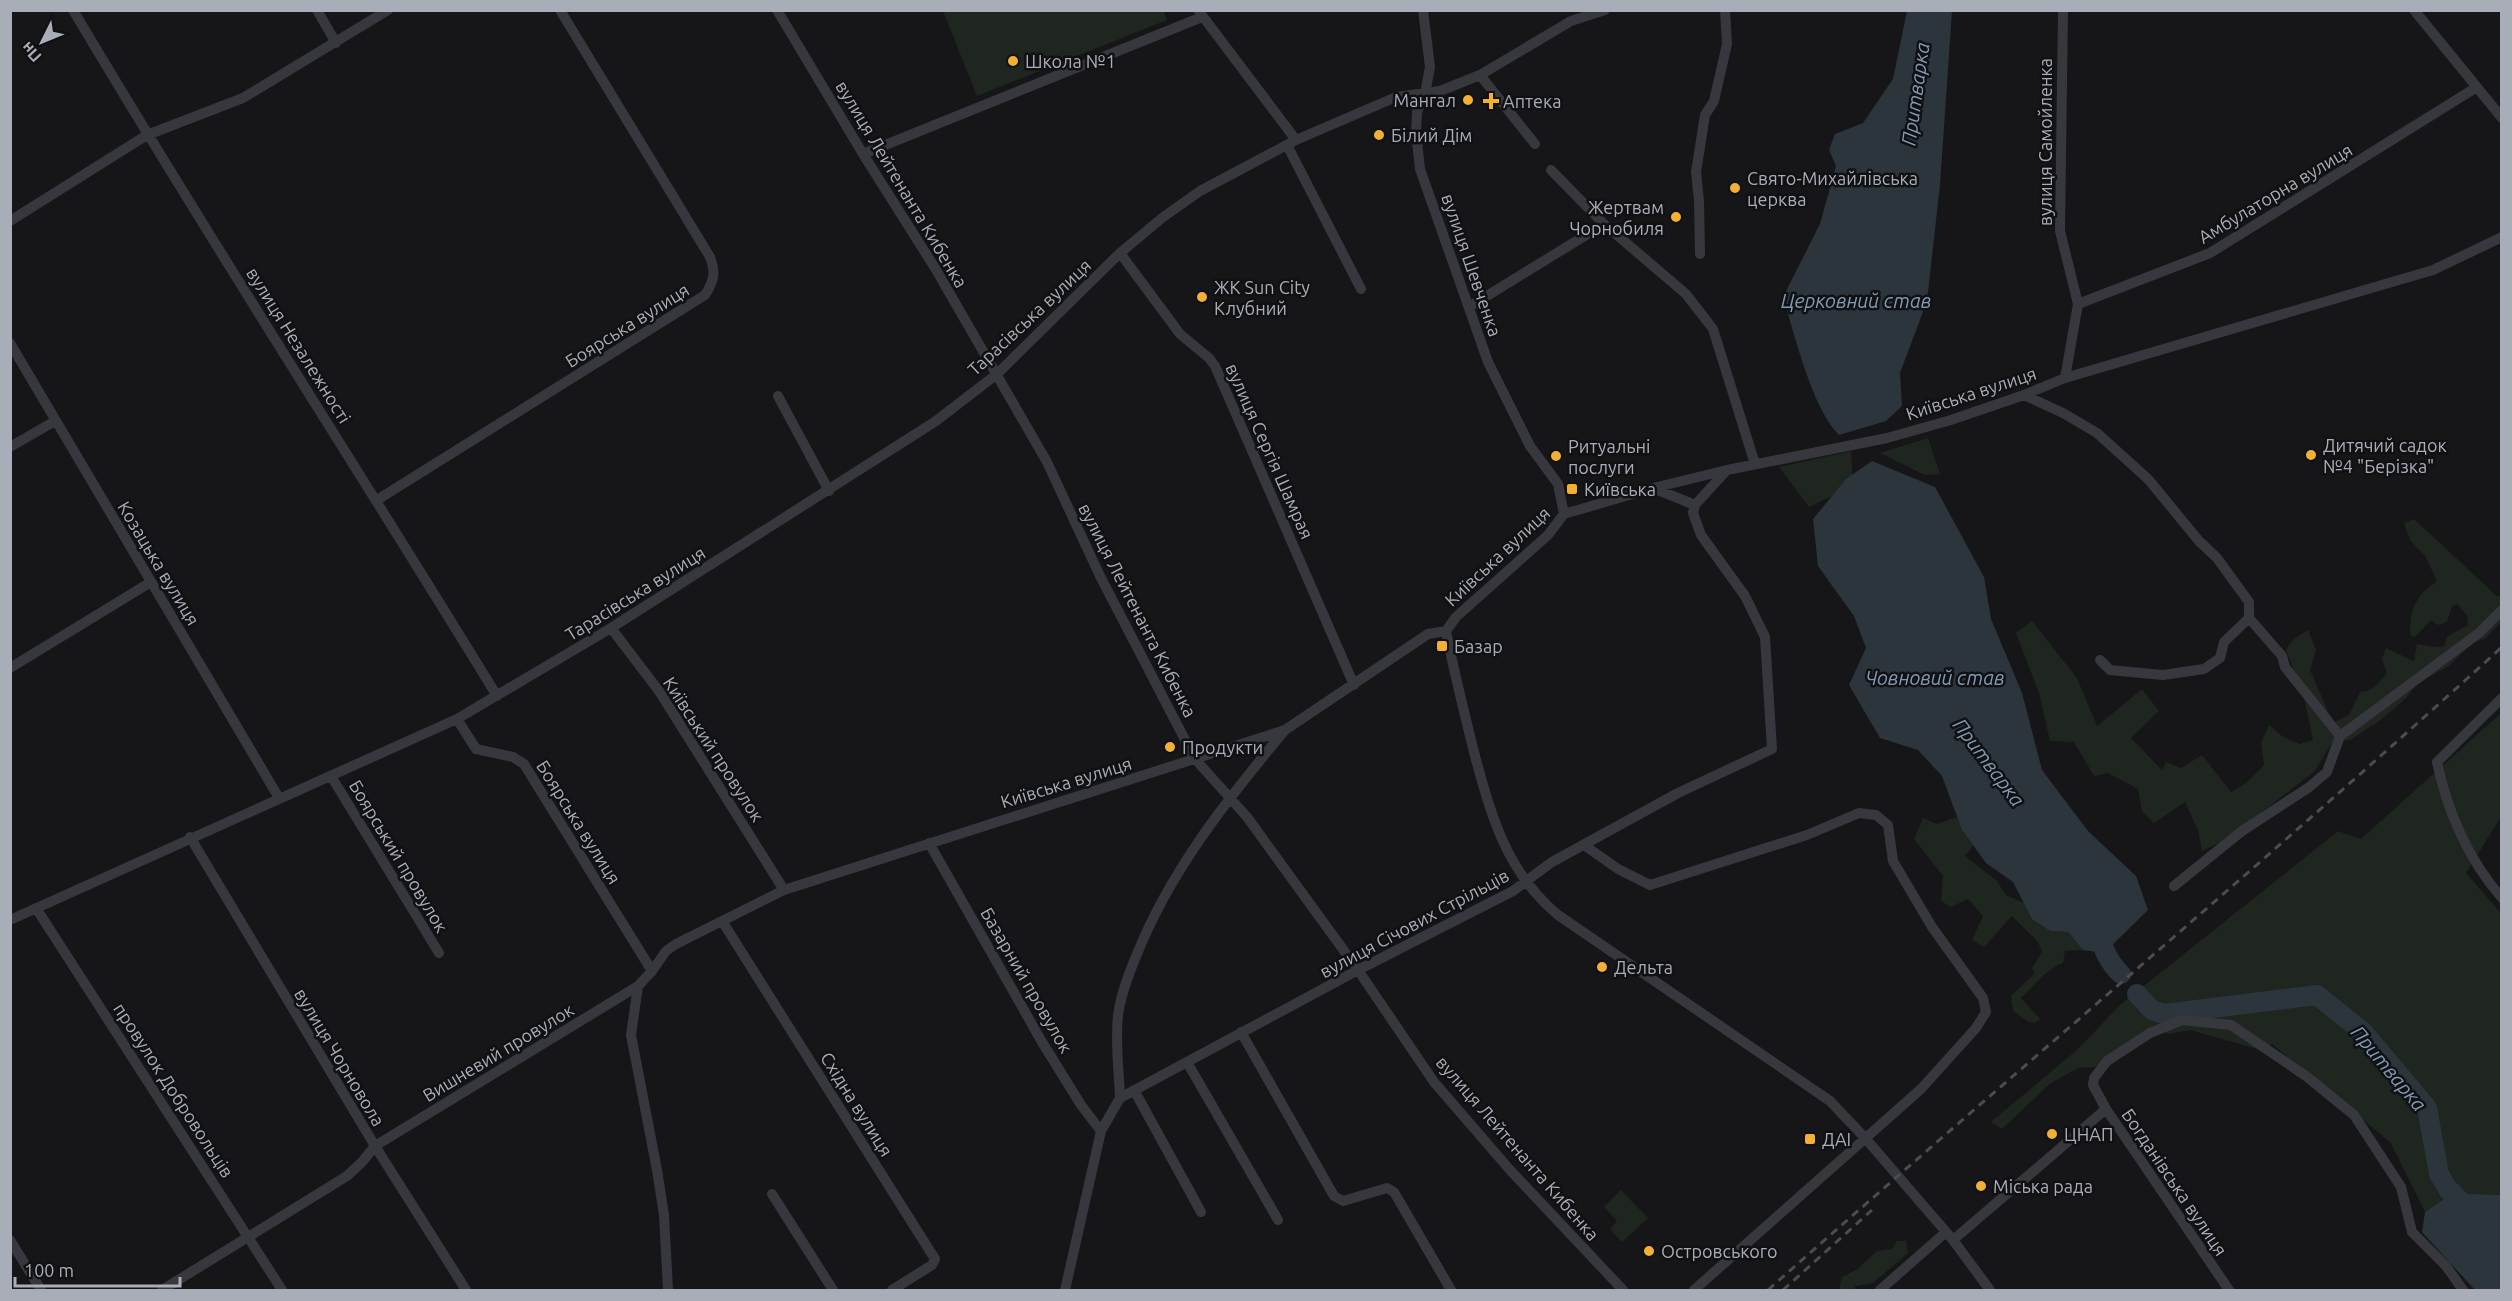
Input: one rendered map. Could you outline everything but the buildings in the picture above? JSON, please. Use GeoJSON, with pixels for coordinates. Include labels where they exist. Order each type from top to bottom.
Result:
{"type":"FeatureCollection","features":[{"type":"Feature","properties":{"kind":"street","name":"вулиця Незалежності"},"geometry":{"type":"LineString","coordinates":[[74,10],[147,135],[377,500],[497,696]]}},
{"type":"Feature","properties":{"kind":"street"},"geometry":{"type":"LineString","coordinates":[[317,10],[336,43]]}},
{"type":"Feature","properties":{"kind":"street"},"geometry":{"type":"LineString","coordinates":[[10,221],[147,135],[243,98],[388,10]]}},
{"type":"Feature","properties":{"kind":"street","name":"Боярська вулиця"},"geometry":{"type":"LineString","coordinates":[[377,500],[705,295],[712,284],[715,270],[710,257],[560,10]]}},
{"type":"Feature","properties":{"kind":"street","name":"вулиця Лейтенанта Кибенка"},"geometry":{"type":"LineString","coordinates":[[777,10],[863,154],[935,268],[1047,462],[1100,576],[1195,759],[1230,796],[1358,970],[1434,1082],[1510,1170],[1623,1290]]}},
{"type":"Feature","properties":{"kind":"street","name":"вулиця Шевченка"},"geometry":{"type":"LineString","coordinates":[[1423,10],[1430,67],[1425,94],[1417,112],[1416,132],[1420,169],[1488,363],[1530,446],[1558,484],[1564,514]]}},
{"type":"Feature","properties":{"kind":"street","name":"Тарасівська вулиця"},"geometry":{"type":"LineString","coordinates":[[10,920],[190,837],[458,719],[611,628],[936,421],[997,374],[1120,253],[1162,218],[1200,191],[1292,143],[1396,97],[1440,91],[1480,75],[1571,21],[1605,10]]}},
{"type":"Feature","properties":{"kind":"street"},"geometry":{"type":"LineString","coordinates":[[1700,254],[1696,172],[1705,116],[1714,101],[1727,44],[1725,10]]}},
{"type":"Feature","properties":{"kind":"street","name":"вулиця Самойленка"},"geometry":{"type":"LineString","coordinates":[[2063,10],[2060,231],[2078,304],[2065,378]]}},
{"type":"Feature","properties":{"kind":"street"},"geometry":{"type":"LineString","coordinates":[[2414,10],[2502,118]]}},
{"type":"Feature","properties":{"kind":"street"},"geometry":{"type":"LineString","coordinates":[[863,154],[1200,14],[1292,143],[1361,289]]}},
{"type":"Feature","properties":{"kind":"street"},"geometry":{"type":"LineString","coordinates":[[1480,75],[1534,144]]}},
{"type":"Feature","properties":{"kind":"street","name":"Амбулаторна вулиця"},"geometry":{"type":"LineString","coordinates":[[2078,304],[2210,253],[2477,87]]}},
{"type":"Feature","properties":{"kind":"street"},"geometry":{"type":"LineString","coordinates":[[1551,170],[1604,224],[1686,294],[1713,330],[1755,464]]}},
{"type":"Feature","properties":{"kind":"street"},"geometry":{"type":"LineString","coordinates":[[1469,307],[1604,224]]}},
{"type":"Feature","properties":{"kind":"street","name":"Київська вулиця"},"geometry":{"type":"LineString","coordinates":[[722,921],[784,890],[1285,730],[1428,634],[1446,631],[1456,617],[1548,535],[1564,514],[1653,488],[1755,464],[1887,438],[1951,420],[2065,378],[2433,270],[2502,237]]}},
{"type":"Feature","properties":{"kind":"street","name":"вулиця Сергія Шамрая"},"geometry":{"type":"LineString","coordinates":[[1120,253],[1180,334],[1209,358],[1215,366],[1354,685]]}},
{"type":"Feature","properties":{"kind":"street","name":"Козацька вулиця"},"geometry":{"type":"LineString","coordinates":[[10,343],[279,798]]}},
{"type":"Feature","properties":{"kind":"street"},"geometry":{"type":"LineString","coordinates":[[2024,395],[2063,413],[2097,433],[2148,479],[2230,575],[2249,602],[2249,618],[2282,656],[2285,667],[2340,736]]}},
{"type":"Feature","properties":{"kind":"street"},"geometry":{"type":"LineString","coordinates":[[778,396],[829,491]]}},
{"type":"Feature","properties":{"kind":"street"},"geometry":{"type":"LineString","coordinates":[[10,447],[55,421]]}},
{"type":"Feature","properties":{"kind":"street"},"geometry":{"type":"LineString","coordinates":[[1653,488],[1695,505],[1728,470]]}},
{"type":"Feature","properties":{"kind":"street","name":"вулиця Січових Стрільців"},"geometry":{"type":"LineString","coordinates":[[1120,1098],[1526,883],[1552,862],[1678,793],[1772,749],[1765,637],[1745,596],[1701,535],[1693,513],[1695,505]]}},
{"type":"Feature","properties":{"kind":"street"},"geometry":{"type":"LineString","coordinates":[[10,668],[151,582]]}},
{"type":"Feature","properties":{"kind":"street"},"geometry":{"type":"LineString","coordinates":[[2174,886],[2242,831],[2308,788],[2327,772],[2340,736],[2479,633],[2502,610]]}},
{"type":"Feature","properties":{"kind":"street"},"geometry":{"type":"LineString","coordinates":[[2100,660],[2110,670],[2163,675],[2204,669],[2220,658],[2224,642],[2249,618]]}},
{"type":"Feature","properties":{"kind":"street","name":"Київський провулок"},"geometry":{"type":"LineString","coordinates":[[611,628],[659,691],[784,890]]}},
{"type":"Feature","properties":{"kind":"street"},"geometry":{"type":"LineString","coordinates":[[1446,631],[1458,694],[1486,799],[1502,843],[1526,883],[1540,900],[1558,915],[1830,1101],[1866,1139],[1949,1236],[1990,1290]]}},
{"type":"Feature","properties":{"kind":"street"},"geometry":{"type":"LineString","coordinates":[[2502,698],[2438,762],[2448,800],[2470,854],[2488,883],[2502,898]]}},
{"type":"Feature","properties":{"kind":"street","name":"Боярська вулиця"},"geometry":{"type":"LineString","coordinates":[[458,719],[476,749],[513,757],[524,764],[652,971]]}},
{"type":"Feature","properties":{"kind":"street"},"geometry":{"type":"LineString","coordinates":[[1065,1290],[1101,1131],[1120,1098],[1118,1014],[1129,973],[1145,933],[1192,848],[1230,796],[1285,730]]}},
{"type":"Feature","properties":{"kind":"street","name":"Боярський провулок"},"geometry":{"type":"LineString","coordinates":[[331,776],[439,953]]}},
{"type":"Feature","properties":{"kind":"street"},"geometry":{"type":"LineString","coordinates":[[1584,845],[1618,869],[1650,885],[1807,835],[1859,813],[1876,815],[1888,825],[1893,861],[1932,927],[1983,998],[1986,1012],[1976,1028],[1921,1089],[1695,1290]]}},
{"type":"Feature","properties":{"kind":"street","name":"вулиця Чорновола"},"geometry":{"type":"LineString","coordinates":[[190,837],[375,1146],[466,1290]]}},
{"type":"Feature","properties":{"kind":"street","name":"Базарний провулок"},"geometry":{"type":"LineString","coordinates":[[929,843],[1042,1042],[1101,1131]]}},
{"type":"Feature","properties":{"kind":"street","name":"провулок Добровольців"},"geometry":{"type":"LineString","coordinates":[[36,908],[282,1290]]}},
{"type":"Feature","properties":{"kind":"street","name":"Вишневий провулок"},"geometry":{"type":"LineString","coordinates":[[162,1290],[347,1176],[375,1146],[638,986],[666,951],[722,921]]}},
{"type":"Feature","properties":{"kind":"street","name":"Східна вулиця"},"geometry":{"type":"LineString","coordinates":[[722,921],[935,1259],[932,1265],[892,1290]]}},
{"type":"Feature","properties":{"kind":"street"},"geometry":{"type":"LineString","coordinates":[[638,986],[631,1035],[664,1215],[668,1290]]}},
{"type":"Feature","properties":{"kind":"street"},"geometry":{"type":"LineString","coordinates":[[2106,1109],[2093,1085],[2094,1078],[2107,1061],[2150,1033],[2182,1020],[2231,1025],[2306,1076],[2355,1115],[2401,1187],[2412,1233],[2446,1266],[2463,1290]]}},
{"type":"Feature","properties":{"kind":"street"},"geometry":{"type":"LineString","coordinates":[[1241,1032],[1334,1196],[1343,1201],[1388,1188],[1394,1192],[1451,1290]]}},
{"type":"Feature","properties":{"kind":"street"},"geometry":{"type":"LineString","coordinates":[[1186,1062],[1278,1220]]}},
{"type":"Feature","properties":{"kind":"street"},"geometry":{"type":"LineString","coordinates":[[1134,1090],[1201,1212]]}},
{"type":"Feature","properties":{"kind":"street","name":"Богданівська вулиця"},"geometry":{"type":"LineString","coordinates":[[1880,1290],[2106,1109],[2229,1290]]}},
{"type":"Feature","properties":{"kind":"street"},"geometry":{"type":"LineString","coordinates":[[772,1194],[832,1290]]}},
{"type":"Feature","properties":{"kind":"street"},"geometry":{"type":"LineString","coordinates":[[10,1240],[41,1290]]}},
{"type":"Feature","properties":{"kind":"shaded area","name":"Школа №1"},"geometry":{"type":"Polygon","coordinates":[[[1163,10],[1167,20],[977,96],[943,11],[1163,10]]]}},
{"type":"Feature","properties":{"kind":"shaded area"},"geometry":{"type":"Polygon","coordinates":[[[1928,438],[1940,474],[1925,475],[1880,453],[1928,438]]]}},
{"type":"Feature","properties":{"kind":"shaded area"},"geometry":{"type":"Polygon","coordinates":[[[1851,451],[1853,486],[1809,507],[1779,467],[1851,451]]]}},
{"type":"Feature","properties":{"kind":"shaded area"},"geometry":{"type":"Polygon","coordinates":[[[2414,519],[2497,596],[2501,596],[2501,622],[2485,639],[2472,643],[2449,666],[2418,683],[2406,698],[2382,719],[2350,740],[2332,743],[2314,772],[2225,840],[2202,851],[2198,830],[2185,802],[2154,823],[2142,811],[2138,789],[2108,773],[2094,776],[2074,742],[2050,741],[2039,693],[2016,633],[2032,621],[2077,678],[2097,726],[2142,689],[2159,711],[2131,738],[2162,770],[2166,762],[2181,768],[2202,755],[2231,792],[2246,783],[2264,765],[2261,742],[2269,725],[2282,736],[2299,744],[2313,740],[2303,692],[2286,651],[2289,644],[2298,636],[2308,630],[2316,650],[2310,670],[2333,723],[2349,715],[2360,692],[2372,688],[2387,673],[2382,659],[2386,648],[2414,661],[2417,644],[2444,646],[2447,637],[2468,625],[2467,615],[2457,604],[2452,606],[2447,622],[2438,625],[2431,620],[2415,637],[2411,636],[2412,611],[2415,604],[2437,581],[2425,556],[2410,540],[2404,523],[2414,519]]]}},
{"type":"Feature","properties":{"kind":"shaded area"},"geometry":{"type":"Polygon","coordinates":[[[2501,713],[2501,817],[2466,873],[2501,913],[2501,1195],[2453,1193],[2425,1212],[2391,1143],[2272,1044],[2264,1051],[2190,1030],[2168,1034],[2155,1025],[2095,1067],[2078,1068],[2051,1083],[2002,1129],[1991,1122],[2077,1050],[2120,1005],[2338,831],[2361,839],[2501,713]]]}},
{"type":"Feature","properties":{"kind":"shaded area"},"geometry":{"type":"Polygon","coordinates":[[[1957,817],[1962,830],[1973,846],[1965,856],[1997,881],[2006,895],[2024,903],[2033,919],[2050,931],[2068,932],[2083,950],[2065,951],[2063,963],[2045,974],[2021,998],[2040,1019],[2035,1023],[2027,1021],[2013,1011],[2011,996],[2034,974],[2032,968],[2042,952],[2038,942],[2012,916],[1984,947],[1972,940],[1983,916],[1968,899],[1951,907],[1941,901],[1943,876],[1914,839],[1923,818],[1937,824],[1957,817]]]}},
{"type":"Feature","properties":{"kind":"shaded area"},"geometry":{"type":"Polygon","coordinates":[[[1621,1190],[1648,1218],[1622,1242],[1610,1229],[1617,1221],[1604,1207],[1621,1190]]]}},
{"type":"Feature","properties":{"kind":"shaded area"},"geometry":{"type":"Polygon","coordinates":[[[1897,1241],[1906,1241],[1908,1253],[1873,1283],[1855,1286],[1855,1290],[1839,1290],[1842,1277],[1856,1270],[1877,1251],[1892,1249],[1897,1241]]]}},
{"type":"Feature","properties":{"kind":"water","name":"Церковний став"},"geometry":{"type":"Polygon","coordinates":[[[1907,11],[1952,11],[1940,185],[1927,301],[1900,373],[1902,406],[1886,421],[1839,435],[1829,423],[1813,390],[1783,297],[1820,224],[1836,166],[1829,150],[1835,134],[1863,123],[1893,79],[1907,11]]]}},
{"type":"Feature","properties":{"kind":"water","name":"Човновий став"},"geometry":{"type":"Polygon","coordinates":[[[1872,461],[1935,487],[1984,577],[1991,619],[2022,693],[2042,770],[2088,831],[2136,876],[2148,910],[2104,953],[2083,950],[2068,932],[2050,931],[2032,919],[2013,882],[1986,863],[1962,830],[1942,776],[1918,750],[1880,738],[1849,685],[1866,648],[1854,616],[1818,566],[1813,519],[1846,479],[1872,461]]]}},
{"type":"Feature","properties":{"kind":"water"},"geometry":{"type":"Polygon","coordinates":[[[2453,1193],[2501,1195],[2501,1290],[2475,1290],[2422,1232],[2425,1212],[2453,1193]]]}},
{"type":"Feature","properties":{"kind":"waterway","name":"Притварка"},"geometry":{"type":"LineString","coordinates":[[2097,929],[2109,959],[2121,974]]}},
{"type":"Feature","properties":{"kind":"waterway","name":"Притварка"},"geometry":{"type":"LineString","coordinates":[[2137,994],[2152,1010],[2164,1014],[2317,995],[2363,1032],[2427,1108],[2439,1174],[2449,1191],[2502,1249]]}},
{"type":"Feature","properties":{"kind":"railway"},"geometry":{"type":"LineString","coordinates":[[1768,1290],[2320,809],[2502,647]]}},
{"type":"Feature","properties":{"kind":"railway"},"geometry":{"type":"LineString","coordinates":[[1783,1290],[1872,1210]]}},
{"type":"Feature","properties":{"kind":"place","name":"Школа №1"},"geometry":{"type":"Point","coordinates":[1013,61]}},
{"type":"Feature","properties":{"kind":"place","name":"Мангал"},"geometry":{"type":"Point","coordinates":[1468,100]}},
{"type":"Feature","properties":{"kind":"place","name":"Аптека"},"geometry":{"type":"Point","coordinates":[1491,101]}},
{"type":"Feature","properties":{"kind":"place","name":"Білий Дім"},"geometry":{"type":"Point","coordinates":[1379,135]}},
{"type":"Feature","properties":{"kind":"place","name":"Свято-Михайлівська церква"},"geometry":{"type":"Point","coordinates":[1735,188]}},
{"type":"Feature","properties":{"kind":"place","name":"Жертвам Чорнобиля"},"geometry":{"type":"Point","coordinates":[1676,217]}},
{"type":"Feature","properties":{"kind":"place","name":"ЖК Sun City Клубний"},"geometry":{"type":"Point","coordinates":[1202,297]}},
{"type":"Feature","properties":{"kind":"place","name":"Дитячий садок №4 \"Берізка\""},"geometry":{"type":"Point","coordinates":[2311,455]}},
{"type":"Feature","properties":{"kind":"place","name":"Ритуальні послуги"},"geometry":{"type":"Point","coordinates":[1556,456]}},
{"type":"Feature","properties":{"kind":"place","name":"Київська"},"geometry":{"type":"Point","coordinates":[1572,489]}},
{"type":"Feature","properties":{"kind":"place","name":"Базар"},"geometry":{"type":"Point","coordinates":[1442,646]}},
{"type":"Feature","properties":{"kind":"place","name":"Продукти"},"geometry":{"type":"Point","coordinates":[1170,747]}},
{"type":"Feature","properties":{"kind":"place","name":"Дельта"},"geometry":{"type":"Point","coordinates":[1602,967]}},
{"type":"Feature","properties":{"kind":"place","name":"ЦНАП"},"geometry":{"type":"Point","coordinates":[2052,1134]}},
{"type":"Feature","properties":{"kind":"place","name":"ДАІ"},"geometry":{"type":"Point","coordinates":[1810,1139]}},
{"type":"Feature","properties":{"kind":"place","name":"Міська рада"},"geometry":{"type":"Point","coordinates":[1981,1186]}},
{"type":"Feature","properties":{"kind":"place","name":"Островського"},"geometry":{"type":"Point","coordinates":[1649,1251]}}]}
